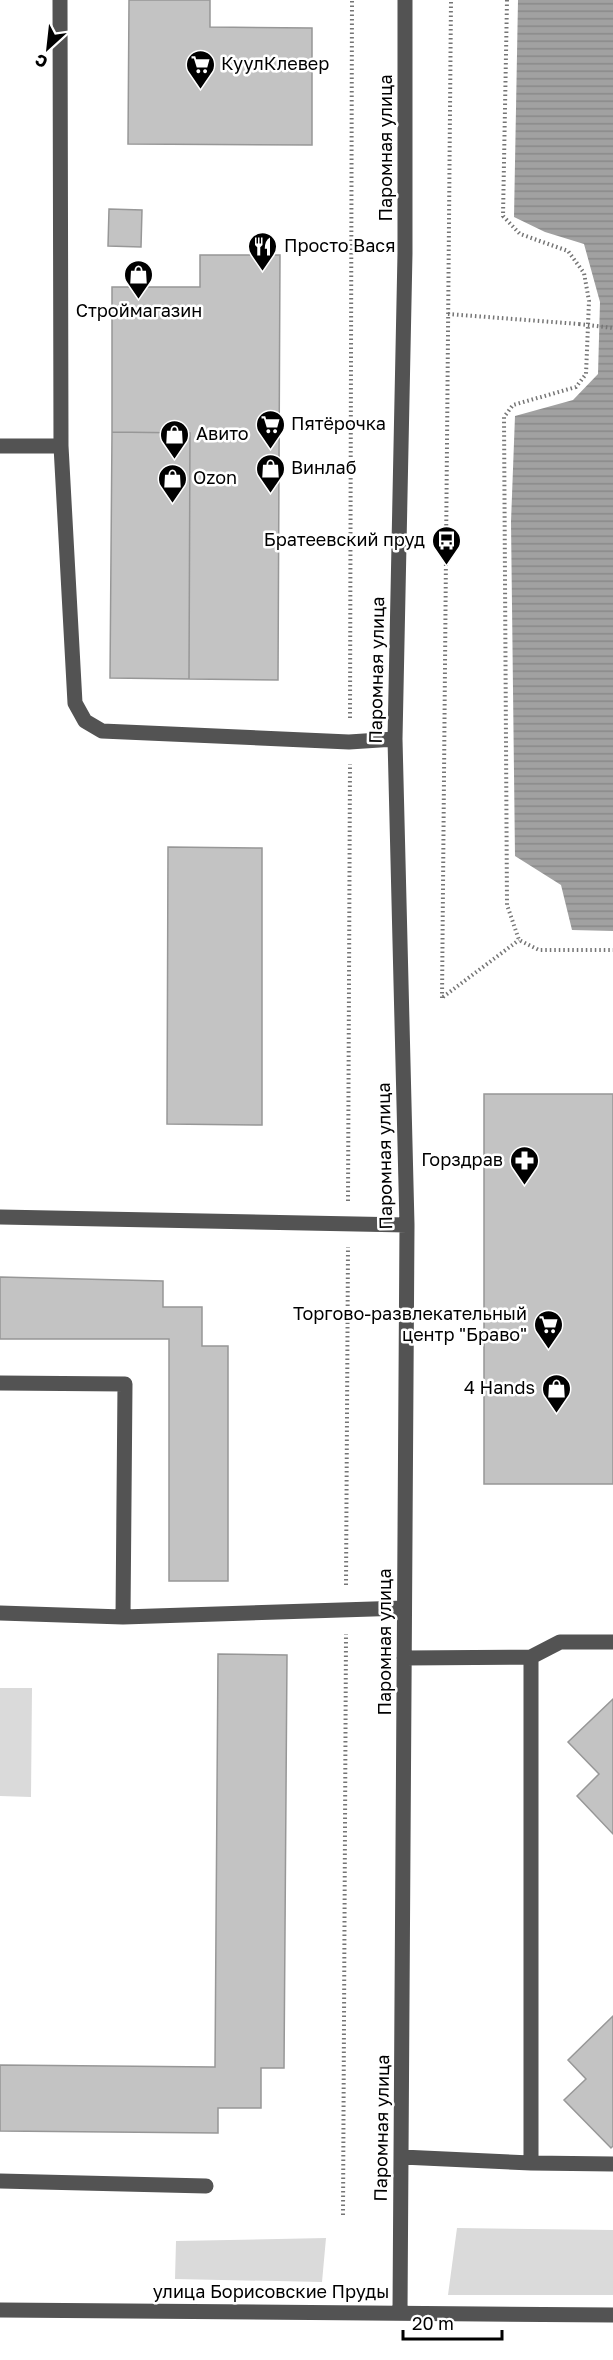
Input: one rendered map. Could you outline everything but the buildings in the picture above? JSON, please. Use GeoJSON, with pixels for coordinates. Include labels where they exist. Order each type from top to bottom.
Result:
{"type":"FeatureCollection","features":[{"type":"Feature","properties":{"kind":"street"},"geometry":{"type":"LineString","coordinates":[[60,0],[61,446],[75,703],[85,721],[102,731],[350,741],[395,739]]}},
{"type":"Feature","properties":{"kind":"street","name":"Паромная улица"},"geometry":{"type":"LineString","coordinates":[[400,2312],[407,1225],[395,739],[405,253],[405,0]]}},
{"type":"Feature","properties":{"kind":"street"},"geometry":{"type":"LineString","coordinates":[[0,446],[61,446]]}},
{"type":"Feature","properties":{"kind":"street"},"geometry":{"type":"LineString","coordinates":[[0,1217],[407,1225]]}},
{"type":"Feature","properties":{"kind":"street"},"geometry":{"type":"LineString","coordinates":[[0,1383],[125,1384],[123,1617]]}},
{"type":"Feature","properties":{"kind":"street"},"geometry":{"type":"LineString","coordinates":[[0,1613],[123,1617],[404,1608]]}},
{"type":"Feature","properties":{"kind":"street"},"geometry":{"type":"LineString","coordinates":[[404,1658],[531,1657],[560,1642],[613,1642]]}},
{"type":"Feature","properties":{"kind":"street"},"geometry":{"type":"LineString","coordinates":[[531,1657],[531,2163]]}},
{"type":"Feature","properties":{"kind":"street"},"geometry":{"type":"LineString","coordinates":[[402,2157],[613,2164]]}},
{"type":"Feature","properties":{"kind":"street"},"geometry":{"type":"LineString","coordinates":[[0,2181],[206,2186]]}},
{"type":"Feature","properties":{"kind":"street","name":"улица Борисовские Пруды"},"geometry":{"type":"LineString","coordinates":[[0,2310],[613,2315]]}},
{"type":"Feature","properties":{"kind":"path"},"geometry":{"type":"LineString","coordinates":[[343,2216],[352,0]]}},
{"type":"Feature","properties":{"kind":"path"},"geometry":{"type":"LineString","coordinates":[[451,0],[442,998],[519,940]]}},
{"type":"Feature","properties":{"kind":"path"},"geometry":{"type":"LineString","coordinates":[[507,0],[503,216],[520,234],[568,251],[584,273],[589,301],[586,374],[576,387],[513,405],[504,417],[507,905],[519,940],[539,950],[613,950]]}},
{"type":"Feature","properties":{"kind":"path"},"geometry":{"type":"LineString","coordinates":[[448,314],[613,328]]}},
{"type":"Feature","properties":{"kind":"shaded area"},"geometry":{"type":"Polygon","coordinates":[[[518,0],[613,0],[613,931],[572,930],[561,885],[515,856],[511,522],[515,416],[573,400],[598,374],[600,302],[584,244],[545,232],[514,217],[518,0]]]}},
{"type":"Feature","properties":{"kind":"shaded area"},"geometry":{"type":"Polygon","coordinates":[[[0,1688],[32,1688],[31,1797],[0,1796],[0,1688]]]}},
{"type":"Feature","properties":{"kind":"shaded area"},"geometry":{"type":"Polygon","coordinates":[[[457,2228],[613,2230],[613,2295],[448,2295],[457,2228]]]}},
{"type":"Feature","properties":{"kind":"shaded area"},"geometry":{"type":"Polygon","coordinates":[[[326,2238],[322,2282],[175,2279],[176,2241],[326,2238]]]}},
{"type":"Feature","properties":{"kind":"place","name":"КуулКлевер"},"geometry":{"type":"Point","coordinates":[200,90]}},
{"type":"Feature","properties":{"kind":"place","name":"Просто Вася"},"geometry":{"type":"Point","coordinates":[263,272]}},
{"type":"Feature","properties":{"kind":"place","name":"Строймагазин"},"geometry":{"type":"Point","coordinates":[139,300]}},
{"type":"Feature","properties":{"kind":"place","name":"Пятёрочка"},"geometry":{"type":"Point","coordinates":[270,450]}},
{"type":"Feature","properties":{"kind":"place","name":"Авито"},"geometry":{"type":"Point","coordinates":[175,460]}},
{"type":"Feature","properties":{"kind":"place","name":"Винлаб"},"geometry":{"type":"Point","coordinates":[270,494]}},
{"type":"Feature","properties":{"kind":"place","name":"Ozon"},"geometry":{"type":"Point","coordinates":[172,504]}},
{"type":"Feature","properties":{"kind":"place","name":"Братеевский пруд"},"geometry":{"type":"Point","coordinates":[446,566]}},
{"type":"Feature","properties":{"kind":"place","name":"Горздрав"},"geometry":{"type":"Point","coordinates":[524,1186]}},
{"type":"Feature","properties":{"kind":"place","name":"Торгово-развлекательный центр \"Браво\""},"geometry":{"type":"Point","coordinates":[548,1350]}},
{"type":"Feature","properties":{"kind":"place","name":"4 Hands"},"geometry":{"type":"Point","coordinates":[556,1414]}}]}
